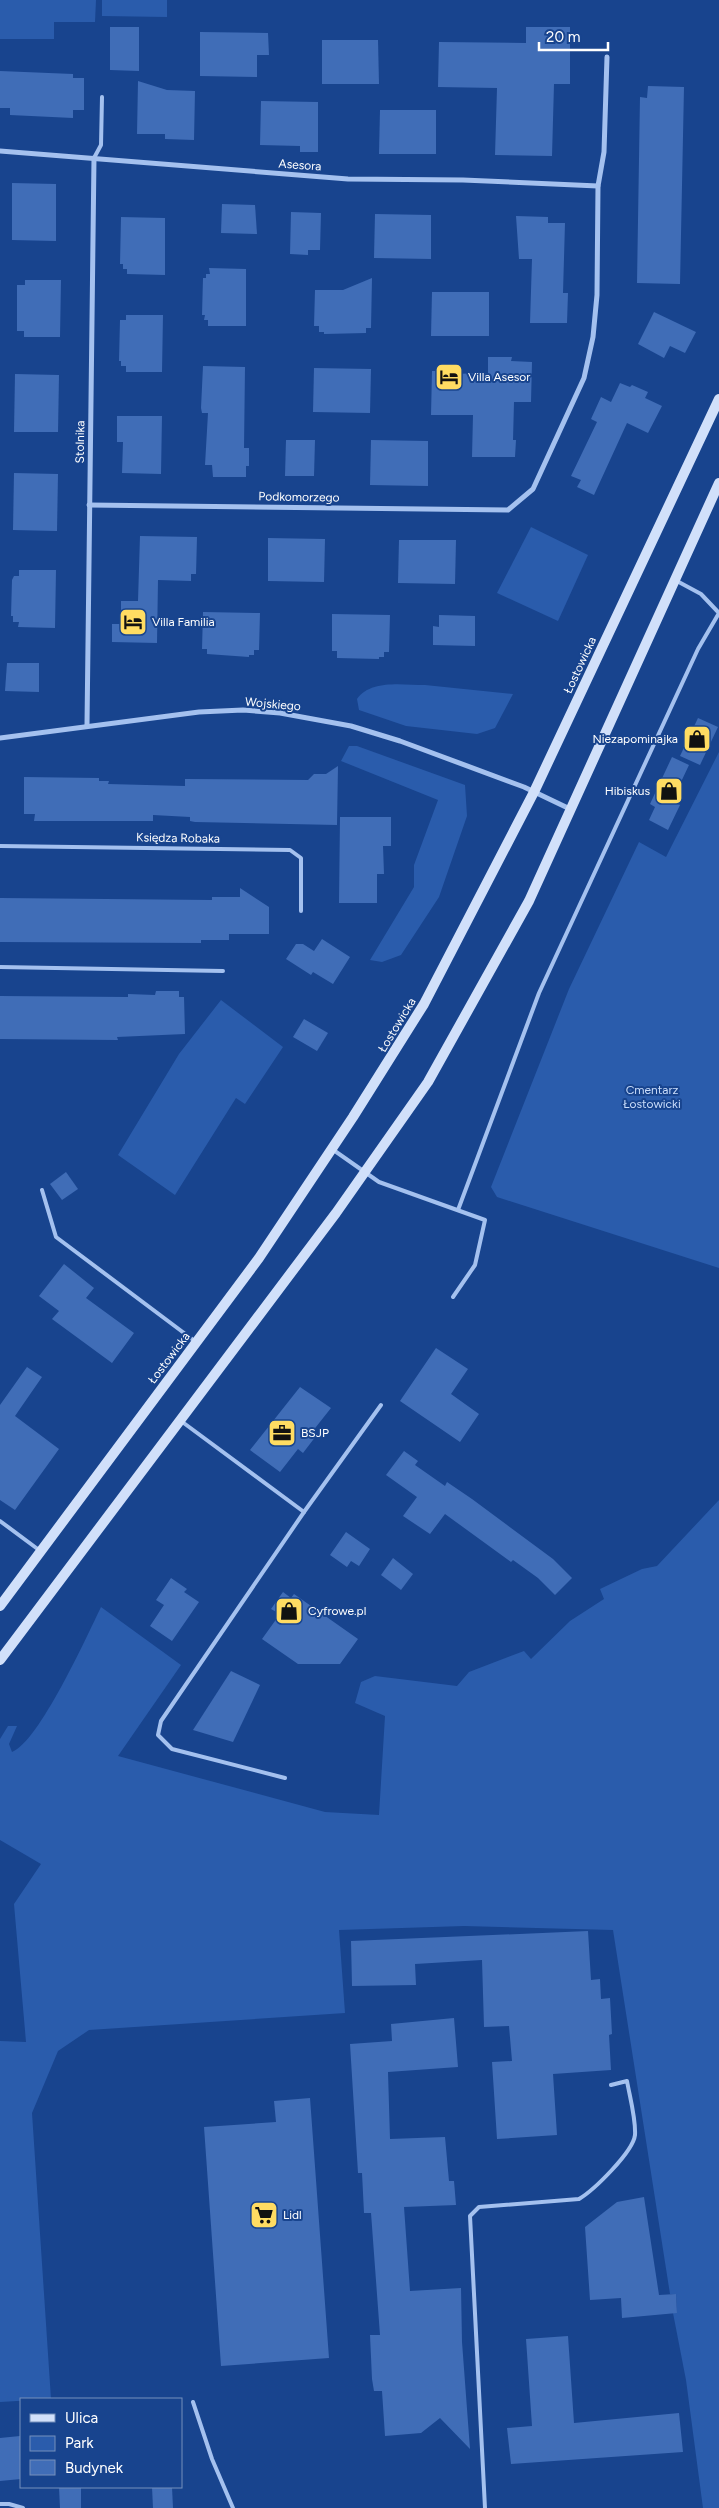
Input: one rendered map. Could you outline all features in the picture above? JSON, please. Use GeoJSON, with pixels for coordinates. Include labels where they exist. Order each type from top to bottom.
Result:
{"type":"FeatureCollection","features":[{"type":"Feature","properties":{"kind":"main road","name":"Łostowicka"},"geometry":{"type":"LineString","coordinates":[[0,1606],[259,1258],[332,1149],[424,1004],[534,792],[719,399]]}},
{"type":"Feature","properties":{"kind":"main road"},"geometry":{"type":"LineString","coordinates":[[0,1660],[365,1173],[428,1082],[529,900],[719,484]]}},
{"type":"Feature","properties":{"kind":"street"},"geometry":{"type":"LineString","coordinates":[[598,186],[604,152],[607,58]]}},
{"type":"Feature","properties":{"kind":"street","name":"Asesora"},"geometry":{"type":"LineString","coordinates":[[0,151],[348,179],[463,180],[598,186]]}},
{"type":"Feature","properties":{"kind":"street","name":"Stolnika"},"geometry":{"type":"LineString","coordinates":[[86,725],[94,158]]}},
{"type":"Feature","properties":{"kind":"street","name":"Podkomorzego"},"geometry":{"type":"LineString","coordinates":[[90,505],[508,510],[533,489],[584,378],[593,337],[597,295],[598,186]]}},
{"type":"Feature","properties":{"kind":"street","name":"Wojskiego"},"geometry":{"type":"LineString","coordinates":[[0,738],[86,725],[198,712],[243,710],[314,718],[351,726],[400,741],[534,792],[571,810]]}},
{"type":"Feature","properties":{"kind":"lane"},"geometry":{"type":"LineString","coordinates":[[94,158],[101,145],[102,97]]}},
{"type":"Feature","properties":{"kind":"lane"},"geometry":{"type":"LineString","coordinates":[[458,1210],[539,993],[698,649],[719,613],[701,594],[674,580]]}},
{"type":"Feature","properties":{"kind":"lane","name":"Księdza Robaka"},"geometry":{"type":"LineString","coordinates":[[0,846],[290,850],[301,858],[301,911]]}},
{"type":"Feature","properties":{"kind":"lane"},"geometry":{"type":"LineString","coordinates":[[0,967],[224,971]]}},
{"type":"Feature","properties":{"kind":"lane"},"geometry":{"type":"LineString","coordinates":[[332,1149],[379,1182],[485,1220],[475,1265],[453,1297]]}},
{"type":"Feature","properties":{"kind":"lane"},"geometry":{"type":"LineString","coordinates":[[42,1190],[56,1237],[196,1342]]}},
{"type":"Feature","properties":{"kind":"lane"},"geometry":{"type":"LineString","coordinates":[[285,1778],[172,1749],[158,1735],[161,1721],[304,1512],[382,1405]]}},
{"type":"Feature","properties":{"kind":"lane"},"geometry":{"type":"LineString","coordinates":[[180,1420],[304,1512]]}},
{"type":"Feature","properties":{"kind":"lane"},"geometry":{"type":"LineString","coordinates":[[0,1521],[41,1552]]}},
{"type":"Feature","properties":{"kind":"lane"},"geometry":{"type":"LineString","coordinates":[[485,2508],[470,2216],[479,2207],[579,2199],[588,2193],[633,2146],[635,2134],[627,2081],[611,2085]]}},
{"type":"Feature","properties":{"kind":"lane"},"geometry":{"type":"LineString","coordinates":[[193,2402],[212,2459],[233,2508]]}},
{"type":"Feature","properties":{"kind":"lane"},"geometry":{"type":"LineString","coordinates":[[0,2504],[9,2504],[23,2508]]}},
{"type":"Feature","properties":{"kind":"green space"},"geometry":{"type":"Polygon","coordinates":[[[0,0],[96,0],[95,22],[54,22],[54,39],[0,39],[0,0]]]}},
{"type":"Feature","properties":{"kind":"green space"},"geometry":{"type":"Polygon","coordinates":[[[102,0],[167,0],[167,17],[102,16],[102,0]]]}},
{"type":"Feature","properties":{"kind":"green space"},"geometry":{"type":"Polygon","coordinates":[[[531,527],[588,555],[558,621],[497,593],[531,527]]]}},
{"type":"Feature","properties":{"kind":"green space"},"geometry":{"type":"Polygon","coordinates":[[[388,684],[425,685],[513,694],[495,728],[477,734],[406,726],[359,710],[357,699],[370,688],[388,684]]]}},
{"type":"Feature","properties":{"kind":"green space"},"geometry":{"type":"Polygon","coordinates":[[[349,746],[357,746],[465,785],[467,816],[439,897],[401,955],[382,962],[370,960],[414,887],[414,865],[438,800],[341,761],[349,746]]]}},
{"type":"Feature","properties":{"kind":"green space","name":"Cmentarz Łostowicki"},"geometry":{"type":"Polygon","coordinates":[[[719,752],[719,1268],[497,1197],[491,1187],[569,989],[639,842],[666,857],[719,752]]]}},
{"type":"Feature","properties":{"kind":"green space"},"geometry":{"type":"Polygon","coordinates":[[[221,1000],[283,1047],[245,1104],[236,1098],[175,1195],[118,1155],[179,1054],[221,1000]]]}},
{"type":"Feature","properties":{"kind":"green space"},"geometry":{"type":"Polygon","coordinates":[[[719,1500],[719,2508],[703,2508],[686,2380],[673,2313],[677,2313],[676,2294],[670,2294],[613,1930],[464,1926],[339,1930],[345,2013],[89,2030],[58,2051],[32,2113],[51,2398],[20,2398],[20,2401],[0,2402],[0,2041],[26,2042],[14,1904],[41,1864],[0,1840],[0,1739],[8,1726],[17,1726],[9,1744],[12,1752],[23,1744],[35,1729],[74,1663],[101,1607],[181,1665],[118,1756],[325,1812],[379,1815],[385,1716],[355,1703],[361,1682],[375,1676],[457,1686],[469,1672],[524,1651],[531,1659],[570,1621],[604,1599],[600,1589],[642,1569],[657,1566],[719,1500]]]}},
{"type":"Feature","properties":{"kind":"building"},"geometry":{"type":"Polygon","coordinates":[[[110,27],[139,27],[139,71],[110,70],[110,27]]]}},
{"type":"Feature","properties":{"kind":"building"},"geometry":{"type":"Polygon","coordinates":[[[526,27],[570,27],[570,84],[554,84],[552,156],[495,155],[497,88],[438,87],[439,42],[526,43],[526,27]]]}},
{"type":"Feature","properties":{"kind":"building"},"geometry":{"type":"Polygon","coordinates":[[[200,32],[268,33],[269,55],[257,55],[257,77],[200,76],[200,32]]]}},
{"type":"Feature","properties":{"kind":"building"},"geometry":{"type":"Polygon","coordinates":[[[322,40],[378,40],[379,84],[322,84],[322,40]]]}},
{"type":"Feature","properties":{"kind":"building"},"geometry":{"type":"Polygon","coordinates":[[[0,71],[73,74],[73,78],[84,78],[84,110],[73,110],[73,118],[10,115],[10,108],[0,108],[0,71]]]}},
{"type":"Feature","properties":{"kind":"building"},"geometry":{"type":"Polygon","coordinates":[[[138,81],[167,90],[195,91],[194,140],[165,139],[165,134],[137,134],[138,81]]]}},
{"type":"Feature","properties":{"kind":"building"},"geometry":{"type":"Polygon","coordinates":[[[648,86],[684,87],[680,284],[637,283],[640,97],[647,98],[648,86]]]}},
{"type":"Feature","properties":{"kind":"building"},"geometry":{"type":"Polygon","coordinates":[[[261,101],[318,102],[318,152],[300,152],[300,146],[260,145],[261,101]]]}},
{"type":"Feature","properties":{"kind":"building"},"geometry":{"type":"Polygon","coordinates":[[[380,110],[436,110],[436,154],[379,154],[380,110]]]}},
{"type":"Feature","properties":{"kind":"building"},"geometry":{"type":"Polygon","coordinates":[[[12,183],[56,184],[56,241],[12,240],[12,183]]]}},
{"type":"Feature","properties":{"kind":"building"},"geometry":{"type":"Polygon","coordinates":[[[222,204],[255,205],[257,234],[221,233],[222,204]]]}},
{"type":"Feature","properties":{"kind":"building"},"geometry":{"type":"Polygon","coordinates":[[[291,212],[321,213],[320,250],[308,250],[308,255],[290,254],[291,212]]]}},
{"type":"Feature","properties":{"kind":"building"},"geometry":{"type":"Polygon","coordinates":[[[375,214],[431,215],[431,259],[374,258],[375,214]]]}},
{"type":"Feature","properties":{"kind":"building"},"geometry":{"type":"Polygon","coordinates":[[[516,216],[548,217],[548,223],[565,223],[563,293],[568,293],[567,323],[530,323],[532,259],[519,259],[516,216]]]}},
{"type":"Feature","properties":{"kind":"building"},"geometry":{"type":"Polygon","coordinates":[[[121,217],[165,218],[165,275],[127,274],[127,269],[123,269],[123,264],[120,264],[121,217]]]}},
{"type":"Feature","properties":{"kind":"building"},"geometry":{"type":"Polygon","coordinates":[[[209,268],[246,269],[246,326],[208,326],[208,320],[204,320],[205,315],[202,315],[203,278],[206,278],[206,274],[210,274],[209,268]]]}},
{"type":"Feature","properties":{"kind":"building"},"geometry":{"type":"Polygon","coordinates":[[[372,278],[371,328],[366,328],[366,333],[324,334],[324,332],[319,332],[319,326],[314,326],[315,290],[343,290],[372,278]]]}},
{"type":"Feature","properties":{"kind":"building"},"geometry":{"type":"Polygon","coordinates":[[[25,280],[61,280],[60,337],[24,337],[24,331],[17,331],[17,285],[25,285],[25,280]]]}},
{"type":"Feature","properties":{"kind":"building"},"geometry":{"type":"Polygon","coordinates":[[[432,292],[489,292],[489,336],[431,336],[432,292]]]}},
{"type":"Feature","properties":{"kind":"building"},"geometry":{"type":"Polygon","coordinates":[[[654,312],[696,332],[685,353],[670,346],[664,358],[638,344],[654,312]]]}},
{"type":"Feature","properties":{"kind":"building"},"geometry":{"type":"Polygon","coordinates":[[[126,315],[163,315],[162,372],[126,372],[126,366],[121,366],[121,361],[119,361],[120,320],[126,320],[126,315]]]}},
{"type":"Feature","properties":{"kind":"building"},"geometry":{"type":"Polygon","coordinates":[[[488,357],[512,357],[511,361],[532,362],[531,402],[514,402],[513,440],[516,440],[515,457],[472,457],[473,415],[431,415],[432,371],[450,371],[451,374],[488,373],[488,357]]]}},
{"type":"Feature","properties":{"kind":"building"},"geometry":{"type":"Polygon","coordinates":[[[203,366],[245,367],[244,448],[249,448],[249,466],[246,466],[246,477],[213,477],[212,465],[205,465],[208,413],[202,413],[201,408],[203,366]]]}},
{"type":"Feature","properties":{"kind":"building"},"geometry":{"type":"Polygon","coordinates":[[[314,368],[371,369],[370,413],[313,412],[314,368]]]}},
{"type":"Feature","properties":{"kind":"building"},"geometry":{"type":"Polygon","coordinates":[[[15,374],[59,375],[58,432],[14,432],[15,374]]]}},
{"type":"Feature","properties":{"kind":"building"},"geometry":{"type":"Polygon","coordinates":[[[620,383],[630,387],[632,385],[648,392],[645,398],[662,406],[648,433],[627,423],[594,495],[577,487],[581,480],[571,476],[597,422],[591,419],[601,397],[611,402],[620,383]]]}},
{"type":"Feature","properties":{"kind":"building"},"geometry":{"type":"Polygon","coordinates":[[[117,416],[162,416],[161,474],[122,473],[123,442],[117,442],[117,416]]]}},
{"type":"Feature","properties":{"kind":"building"},"geometry":{"type":"Polygon","coordinates":[[[286,440],[315,440],[314,476],[285,476],[286,440]]]}},
{"type":"Feature","properties":{"kind":"building"},"geometry":{"type":"Polygon","coordinates":[[[371,440],[428,441],[428,486],[370,485],[371,440]]]}},
{"type":"Feature","properties":{"kind":"building"},"geometry":{"type":"Polygon","coordinates":[[[14,473],[58,474],[57,531],[13,530],[14,473]]]}},
{"type":"Feature","properties":{"kind":"building"},"geometry":{"type":"Polygon","coordinates":[[[140,536],[197,537],[196,574],[191,574],[191,581],[158,580],[157,643],[112,642],[112,624],[121,624],[121,601],[138,601],[140,536]]]}},
{"type":"Feature","properties":{"kind":"building"},"geometry":{"type":"Polygon","coordinates":[[[268,538],[325,539],[324,582],[268,581],[268,538]]]}},
{"type":"Feature","properties":{"kind":"building"},"geometry":{"type":"Polygon","coordinates":[[[399,540],[456,540],[455,584],[398,583],[399,540]]]}},
{"type":"Feature","properties":{"kind":"building"},"geometry":{"type":"Polygon","coordinates":[[[19,570],[56,570],[55,628],[18,627],[19,622],[13,622],[13,616],[11,616],[12,580],[14,576],[19,576],[19,570]]]}},
{"type":"Feature","properties":{"kind":"building"},"geometry":{"type":"Polygon","coordinates":[[[203,612],[260,613],[259,650],[254,650],[254,655],[249,655],[249,657],[207,654],[207,649],[202,649],[203,612]]]}},
{"type":"Feature","properties":{"kind":"building"},"geometry":{"type":"Polygon","coordinates":[[[332,614],[390,615],[389,652],[384,652],[384,657],[379,657],[379,659],[337,658],[337,651],[332,651],[332,614]]]}},
{"type":"Feature","properties":{"kind":"building"},"geometry":{"type":"Polygon","coordinates":[[[439,615],[475,616],[475,646],[433,645],[433,626],[439,627],[439,615]]]}},
{"type":"Feature","properties":{"kind":"building"},"geometry":{"type":"Polygon","coordinates":[[[7,663],[39,663],[39,692],[5,691],[7,663]]]}},
{"type":"Feature","properties":{"kind":"building"},"geometry":{"type":"Polygon","coordinates":[[[698,718],[718,727],[700,765],[680,756],[698,718]]]}},
{"type":"Feature","properties":{"kind":"building"},"geometry":{"type":"Polygon","coordinates":[[[672,757],[689,765],[672,801],[680,805],[668,830],[649,820],[655,807],[650,804],[672,757]]]}},
{"type":"Feature","properties":{"kind":"building"},"geometry":{"type":"Polygon","coordinates":[[[338,766],[337,825],[195,822],[190,821],[190,817],[153,815],[153,821],[34,821],[35,814],[24,814],[24,777],[99,778],[99,781],[109,781],[108,784],[185,786],[185,779],[308,780],[314,774],[326,774],[338,766]]]}},
{"type":"Feature","properties":{"kind":"building"},"geometry":{"type":"Polygon","coordinates":[[[340,817],[391,817],[391,846],[383,846],[384,874],[377,874],[377,903],[339,903],[340,817]]]}},
{"type":"Feature","properties":{"kind":"building"},"geometry":{"type":"Polygon","coordinates":[[[240,888],[269,907],[269,934],[229,934],[229,940],[201,940],[201,943],[0,942],[0,898],[212,900],[212,897],[240,897],[240,888]]]}},
{"type":"Feature","properties":{"kind":"building"},"geometry":{"type":"Polygon","coordinates":[[[322,939],[350,957],[333,984],[313,972],[311,975],[286,959],[296,944],[303,944],[314,951],[322,939]]]}},
{"type":"Feature","properties":{"kind":"building"},"geometry":{"type":"Polygon","coordinates":[[[156,991],[179,991],[179,997],[184,997],[185,1034],[117,1037],[118,1040],[0,1039],[0,996],[128,997],[128,994],[155,995],[156,991]]]}},
{"type":"Feature","properties":{"kind":"building"},"geometry":{"type":"Polygon","coordinates":[[[304,1019],[328,1033],[317,1051],[293,1037],[304,1019]]]}},
{"type":"Feature","properties":{"kind":"building"},"geometry":{"type":"Polygon","coordinates":[[[66,1172],[78,1189],[62,1200],[50,1184],[66,1172]]]}},
{"type":"Feature","properties":{"kind":"building"},"geometry":{"type":"Polygon","coordinates":[[[64,1264],[94,1288],[86,1298],[134,1333],[112,1363],[52,1319],[59,1311],[39,1296],[64,1264]]]}},
{"type":"Feature","properties":{"kind":"building"},"geometry":{"type":"Polygon","coordinates":[[[436,1348],[468,1369],[451,1394],[479,1414],[460,1442],[400,1401],[436,1348]]]}},
{"type":"Feature","properties":{"kind":"building"},"geometry":{"type":"Polygon","coordinates":[[[27,1367],[42,1377],[15,1416],[59,1449],[15,1510],[0,1500],[0,1405],[27,1367]]]}},
{"type":"Feature","properties":{"kind":"building"},"geometry":{"type":"Polygon","coordinates":[[[300,1387],[331,1408],[312,1432],[316,1436],[303,1453],[298,1449],[280,1472],[250,1450],[300,1387]]]}},
{"type":"Feature","properties":{"kind":"building"},"geometry":{"type":"Polygon","coordinates":[[[404,1451],[418,1461],[415,1465],[445,1486],[447,1482],[472,1499],[553,1559],[572,1578],[555,1595],[538,1578],[513,1560],[511,1562],[445,1514],[430,1534],[403,1516],[417,1497],[386,1475],[404,1451]]]}},
{"type":"Feature","properties":{"kind":"building"},"geometry":{"type":"Polygon","coordinates":[[[346,1532],[370,1549],[359,1566],[351,1561],[347,1567],[330,1555],[346,1532]]]}},
{"type":"Feature","properties":{"kind":"building"},"geometry":{"type":"Polygon","coordinates":[[[393,1558],[413,1574],[401,1590],[381,1575],[393,1558]]]}},
{"type":"Feature","properties":{"kind":"building"},"geometry":{"type":"Polygon","coordinates":[[[171,1578],[187,1589],[184,1592],[199,1602],[172,1641],[150,1626],[164,1605],[156,1600],[171,1578]]]}},
{"type":"Feature","properties":{"kind":"building"},"geometry":{"type":"Polygon","coordinates":[[[283,1592],[291,1598],[294,1594],[358,1639],[340,1664],[298,1664],[262,1639],[280,1614],[271,1609],[283,1592]]]}},
{"type":"Feature","properties":{"kind":"building"},"geometry":{"type":"Polygon","coordinates":[[[231,1671],[260,1685],[233,1742],[193,1730],[231,1671]]]}},
{"type":"Feature","properties":{"kind":"building"},"geometry":{"type":"Polygon","coordinates":[[[588,1931],[591,1980],[600,1979],[601,1999],[610,1998],[612,2034],[609,2035],[611,2070],[553,2074],[557,2135],[497,2139],[492,2062],[512,2061],[509,2026],[484,2027],[482,1960],[415,1964],[416,1985],[352,1986],[351,1941],[588,1931]]]}},
{"type":"Feature","properties":{"kind":"building"},"geometry":{"type":"Polygon","coordinates":[[[454,2018],[458,2067],[388,2072],[390,2139],[445,2137],[449,2181],[454,2181],[456,2205],[404,2207],[410,2291],[461,2288],[462,2342],[470,2449],[440,2418],[421,2433],[385,2436],[382,2391],[374,2391],[372,2379],[370,2335],[380,2335],[371,2213],[364,2213],[362,2173],[358,2173],[350,2044],[392,2041],[391,2024],[454,2018]]]}},
{"type":"Feature","properties":{"kind":"building","name":"Lidl"},"geometry":{"type":"Polygon","coordinates":[[[310,2098],[329,2358],[221,2366],[204,2127],[276,2122],[274,2101],[310,2098]]]}},
{"type":"Feature","properties":{"kind":"building"},"geometry":{"type":"Polygon","coordinates":[[[644,2197],[659,2295],[676,2294],[677,2313],[622,2318],[621,2298],[590,2300],[585,2227],[617,2202],[644,2197]]]}},
{"type":"Feature","properties":{"kind":"building"},"geometry":{"type":"Polygon","coordinates":[[[568,2336],[574,2423],[679,2413],[683,2452],[511,2464],[507,2428],[532,2426],[526,2339],[568,2336]]]}},
{"type":"Feature","properties":{"kind":"building"},"geometry":{"type":"Polygon","coordinates":[[[20,2436],[20,2479],[0,2481],[0,2438],[20,2436]]]}},
{"type":"Feature","properties":{"kind":"building"},"geometry":{"type":"Polygon","coordinates":[[[59,2488],[81,2488],[81,2508],[60,2508],[59,2488]]]}},
{"type":"Feature","properties":{"kind":"building"},"geometry":{"type":"Polygon","coordinates":[[[152,2488],[172,2488],[173,2508],[153,2508],[152,2488]]]}},
{"type":"Feature","properties":{"kind":"place","name":"Villa Asesor"},"geometry":{"type":"Point","coordinates":[449,377]}},
{"type":"Feature","properties":{"kind":"place","name":"Villa Familia"},"geometry":{"type":"Point","coordinates":[133,622]}},
{"type":"Feature","properties":{"kind":"place","name":"Niezapominajka"},"geometry":{"type":"Point","coordinates":[697,739]}},
{"type":"Feature","properties":{"kind":"place","name":"Hibiskus"},"geometry":{"type":"Point","coordinates":[669,791]}},
{"type":"Feature","properties":{"kind":"place","name":"BSJP"},"geometry":{"type":"Point","coordinates":[282,1433]}},
{"type":"Feature","properties":{"kind":"place","name":"Cyfrowe.pl"},"geometry":{"type":"Point","coordinates":[289,1611]}},
{"type":"Feature","properties":{"kind":"place","name":"Lidl"},"geometry":{"type":"Point","coordinates":[264,2215]}}]}
